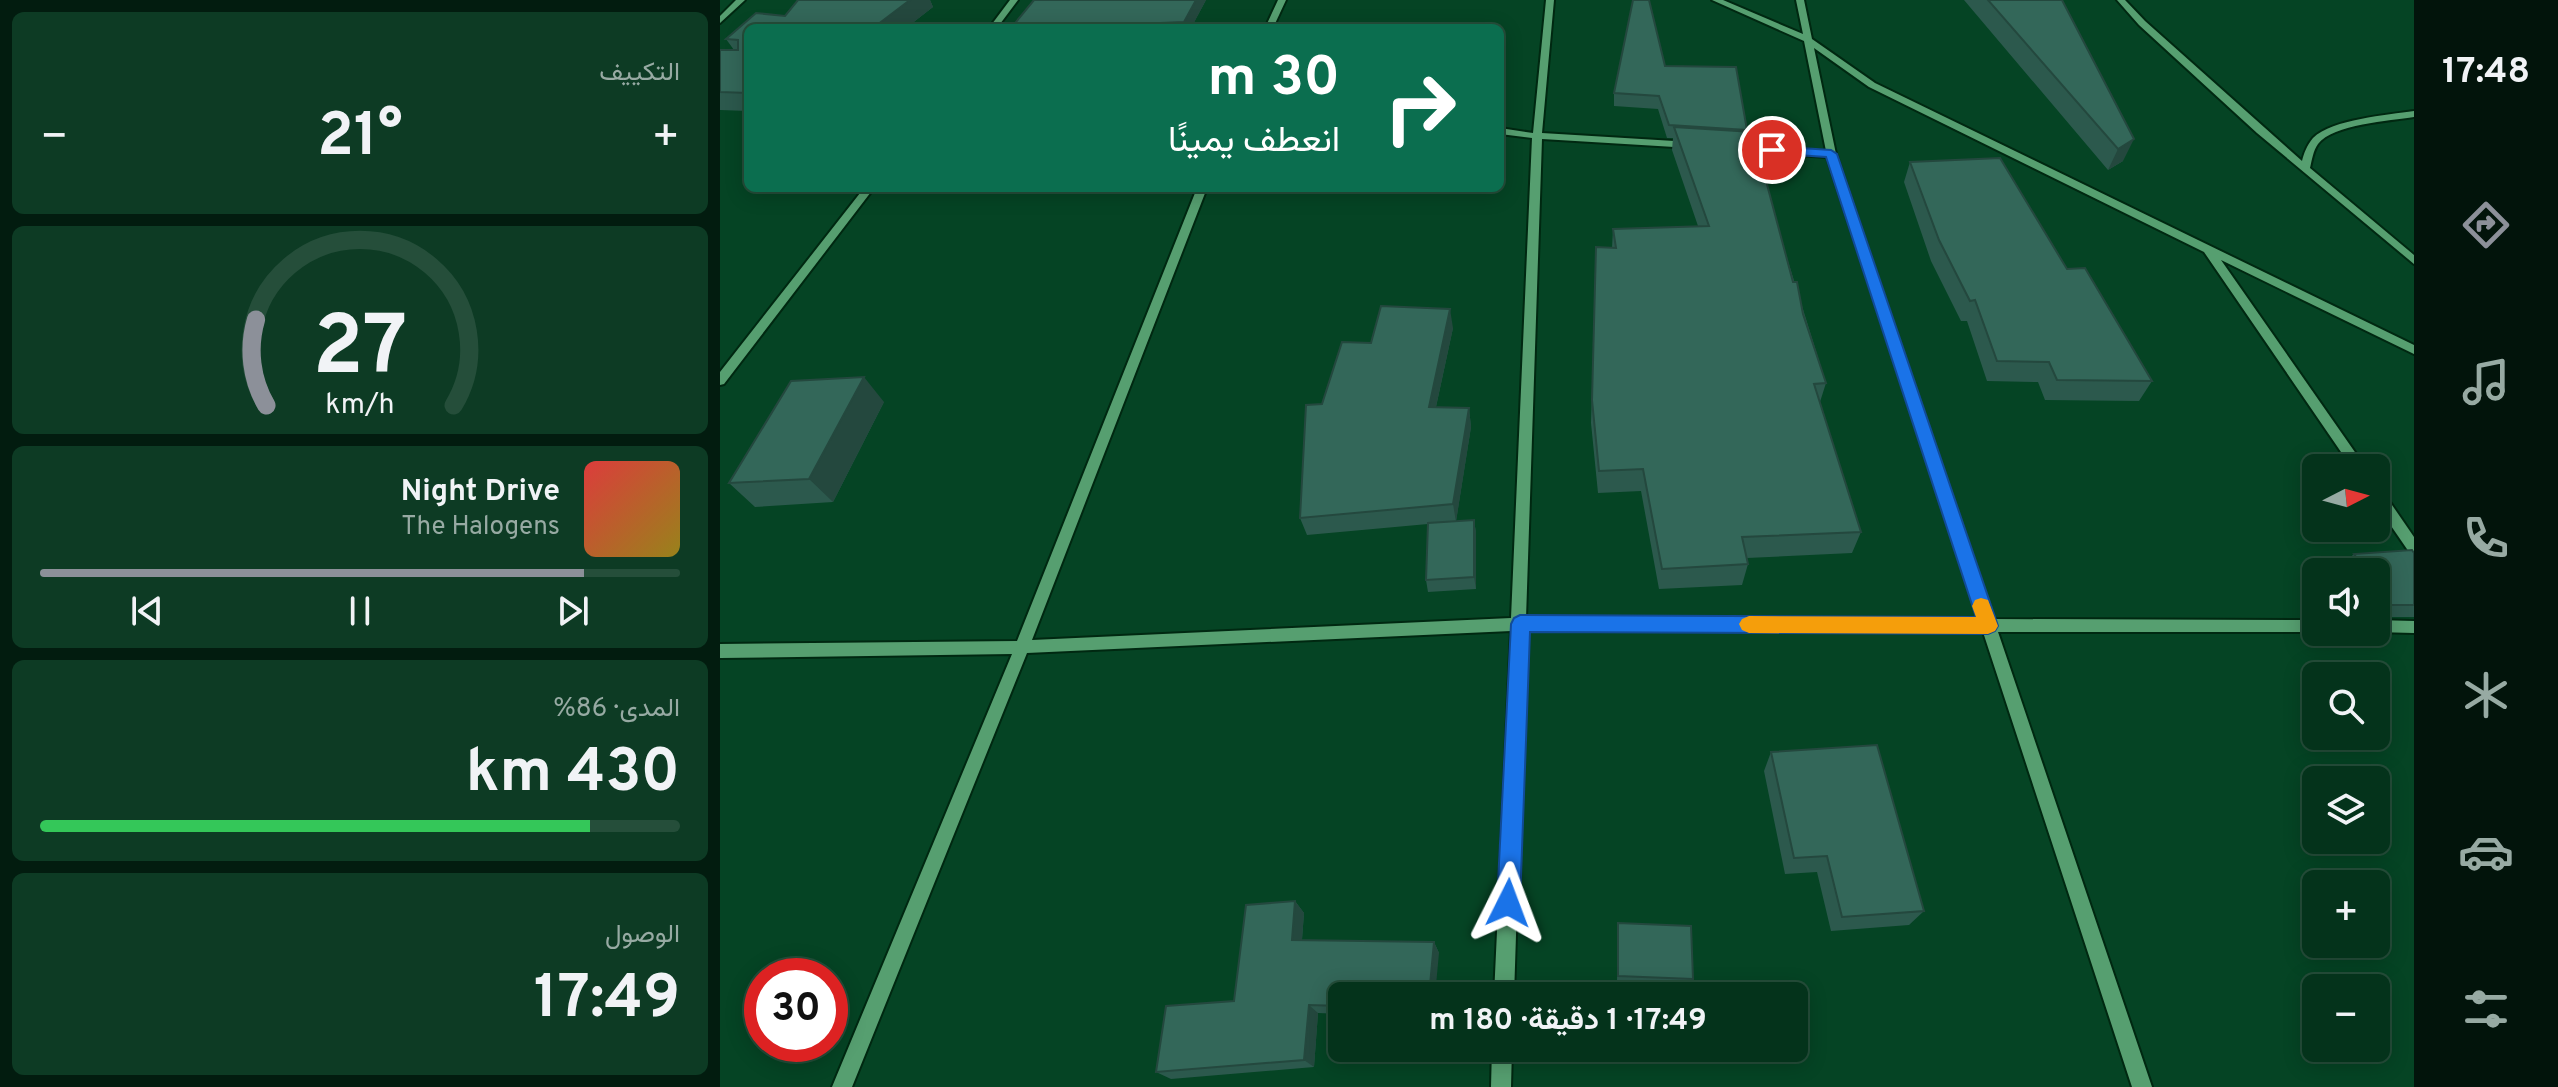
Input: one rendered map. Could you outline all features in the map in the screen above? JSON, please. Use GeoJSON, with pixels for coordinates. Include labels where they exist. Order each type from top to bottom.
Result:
{"type":"FeatureCollection","features":[{"type":"Feature","properties":{"kind":"street"},"geometry":{"type":"LineString","coordinates":[[720,21],[741,0]]}},
{"type":"Feature","properties":{"kind":"street"},"geometry":{"type":"LineString","coordinates":[[996,24],[1014,0]]}},
{"type":"Feature","properties":{"kind":"street"},"geometry":{"type":"LineString","coordinates":[[1271,24],[1282,0]]}},
{"type":"Feature","properties":{"kind":"street"},"geometry":{"type":"LineString","coordinates":[[1505,982],[1537,136],[1550,0]]}},
{"type":"Feature","properties":{"kind":"street"},"geometry":{"type":"LineString","coordinates":[[1716,0],[1807,39],[1872,85],[2414,350]]}},
{"type":"Feature","properties":{"kind":"street"},"geometry":{"type":"LineString","coordinates":[[1800,0],[1831,154],[2142,1087]]}},
{"type":"Feature","properties":{"kind":"street"},"geometry":{"type":"LineString","coordinates":[[2121,0],[2142,23],[2305,169],[2414,261]]}},
{"type":"Feature","properties":{"kind":"street"},"geometry":{"type":"LineString","coordinates":[[2305,169],[2311,148],[2322,136],[2371,120],[2414,114]]}},
{"type":"Feature","properties":{"kind":"street"},"geometry":{"type":"LineString","coordinates":[[1504,132],[1707,146]]}},
{"type":"Feature","properties":{"kind":"street"},"geometry":{"type":"LineString","coordinates":[[1723,147],[1831,154]]}},
{"type":"Feature","properties":{"kind":"street"},"geometry":{"type":"LineString","coordinates":[[720,381],[866,192]]}},
{"type":"Feature","properties":{"kind":"street"},"geometry":{"type":"LineString","coordinates":[[842,1087],[1022,647],[1200,192]]}},
{"type":"Feature","properties":{"kind":"street"},"geometry":{"type":"LineString","coordinates":[[2208,250],[2349,454]]}},
{"type":"Feature","properties":{"kind":"street"},"geometry":{"type":"LineString","coordinates":[[2390,513],[2414,548]]}},
{"type":"Feature","properties":{"kind":"street"},"geometry":{"type":"LineString","coordinates":[[720,651],[1022,647],[1520,624],[2302,626]]}},
{"type":"Feature","properties":{"kind":"street"},"geometry":{"type":"LineString","coordinates":[[2390,626],[2414,627]]}},
{"type":"Feature","properties":{"kind":"street"},"geometry":{"type":"LineString","coordinates":[[1501,1087],[1502,1062]]}},
{"type":"Feature","properties":{"kind":"building"},"geometry":{"type":"Polygon","coordinates":[[[798,0],[910,0],[878,24],[744,24],[744,93],[720,92],[720,50],[738,50],[738,40],[726,39],[756,13],[785,16],[798,0]]]}},
{"type":"Feature","properties":{"kind":"building"},"geometry":{"type":"Polygon","coordinates":[[[1034,0],[1196,0],[1184,22],[1014,24],[1034,0]]]}},
{"type":"Feature","properties":{"kind":"building"},"geometry":{"type":"Polygon","coordinates":[[[1633,0],[1649,0],[1665,66],[1736,67],[1747,130],[1669,125],[1659,96],[1614,93],[1633,0]]]}},
{"type":"Feature","properties":{"kind":"building"},"geometry":{"type":"Polygon","coordinates":[[[1988,0],[2062,0],[2134,139],[2118,149],[1988,0]]]}},
{"type":"Feature","properties":{"kind":"building"},"geometry":{"type":"Polygon","coordinates":[[[1674,127],[1753,132],[1793,282],[1797,282],[1803,314],[1826,383],[1814,384],[1861,532],[1742,537],[1748,564],[1662,569],[1643,469],[1599,471],[1592,400],[1596,247],[1616,248],[1613,229],[1709,226],[1674,127]]]}},
{"type":"Feature","properties":{"kind":"building"},"geometry":{"type":"Polygon","coordinates":[[[2000,158],[2067,269],[2085,268],[2152,381],[2057,380],[2049,362],[1997,361],[1975,300],[1970,301],[1939,240],[1910,162],[2000,158]]]}},
{"type":"Feature","properties":{"kind":"building"},"geometry":{"type":"Polygon","coordinates":[[[1381,306],[1450,309],[1429,407],[1469,408],[1453,504],[1300,518],[1306,405],[1322,404],[1342,342],[1371,343],[1381,306]]]}},
{"type":"Feature","properties":{"kind":"building"},"geometry":{"type":"Polygon","coordinates":[[[864,377],[809,479],[729,483],[791,381],[864,377]]]}},
{"type":"Feature","properties":{"kind":"building"},"geometry":{"type":"Polygon","coordinates":[[[1474,520],[1474,577],[1426,580],[1428,523],[1474,520]]]}},
{"type":"Feature","properties":{"kind":"building"},"geometry":{"type":"Polygon","coordinates":[[[2412,550],[2414,605],[2390,604],[2390,558],[2357,558],[2354,554],[2412,550]]]}},
{"type":"Feature","properties":{"kind":"building"},"geometry":{"type":"Polygon","coordinates":[[[1877,745],[1924,911],[1842,917],[1827,856],[1794,858],[1771,752],[1877,745]]]}},
{"type":"Feature","properties":{"kind":"building"},"geometry":{"type":"Polygon","coordinates":[[[1295,901],[1292,940],[1434,942],[1430,982],[1328,982],[1328,1006],[1309,1005],[1304,1060],[1156,1072],[1166,1006],[1234,1001],[1246,905],[1295,901]]]}},
{"type":"Feature","properties":{"kind":"building"},"geometry":{"type":"Polygon","coordinates":[[[1618,923],[1691,926],[1693,979],[1618,976],[1618,923]]]}},
{"type":"Feature","properties":{"kind":"slow traffic"},"geometry":{"type":"LineString","coordinates":[[1749,624],[1988,626],[1981,606]]}},
{"type":"Feature","properties":{"kind":"route"},"geometry":{"type":"LineString","coordinates":[[1508,903],[1520,624],[1988,626],[1831,154],[1772,150]]}}]}
